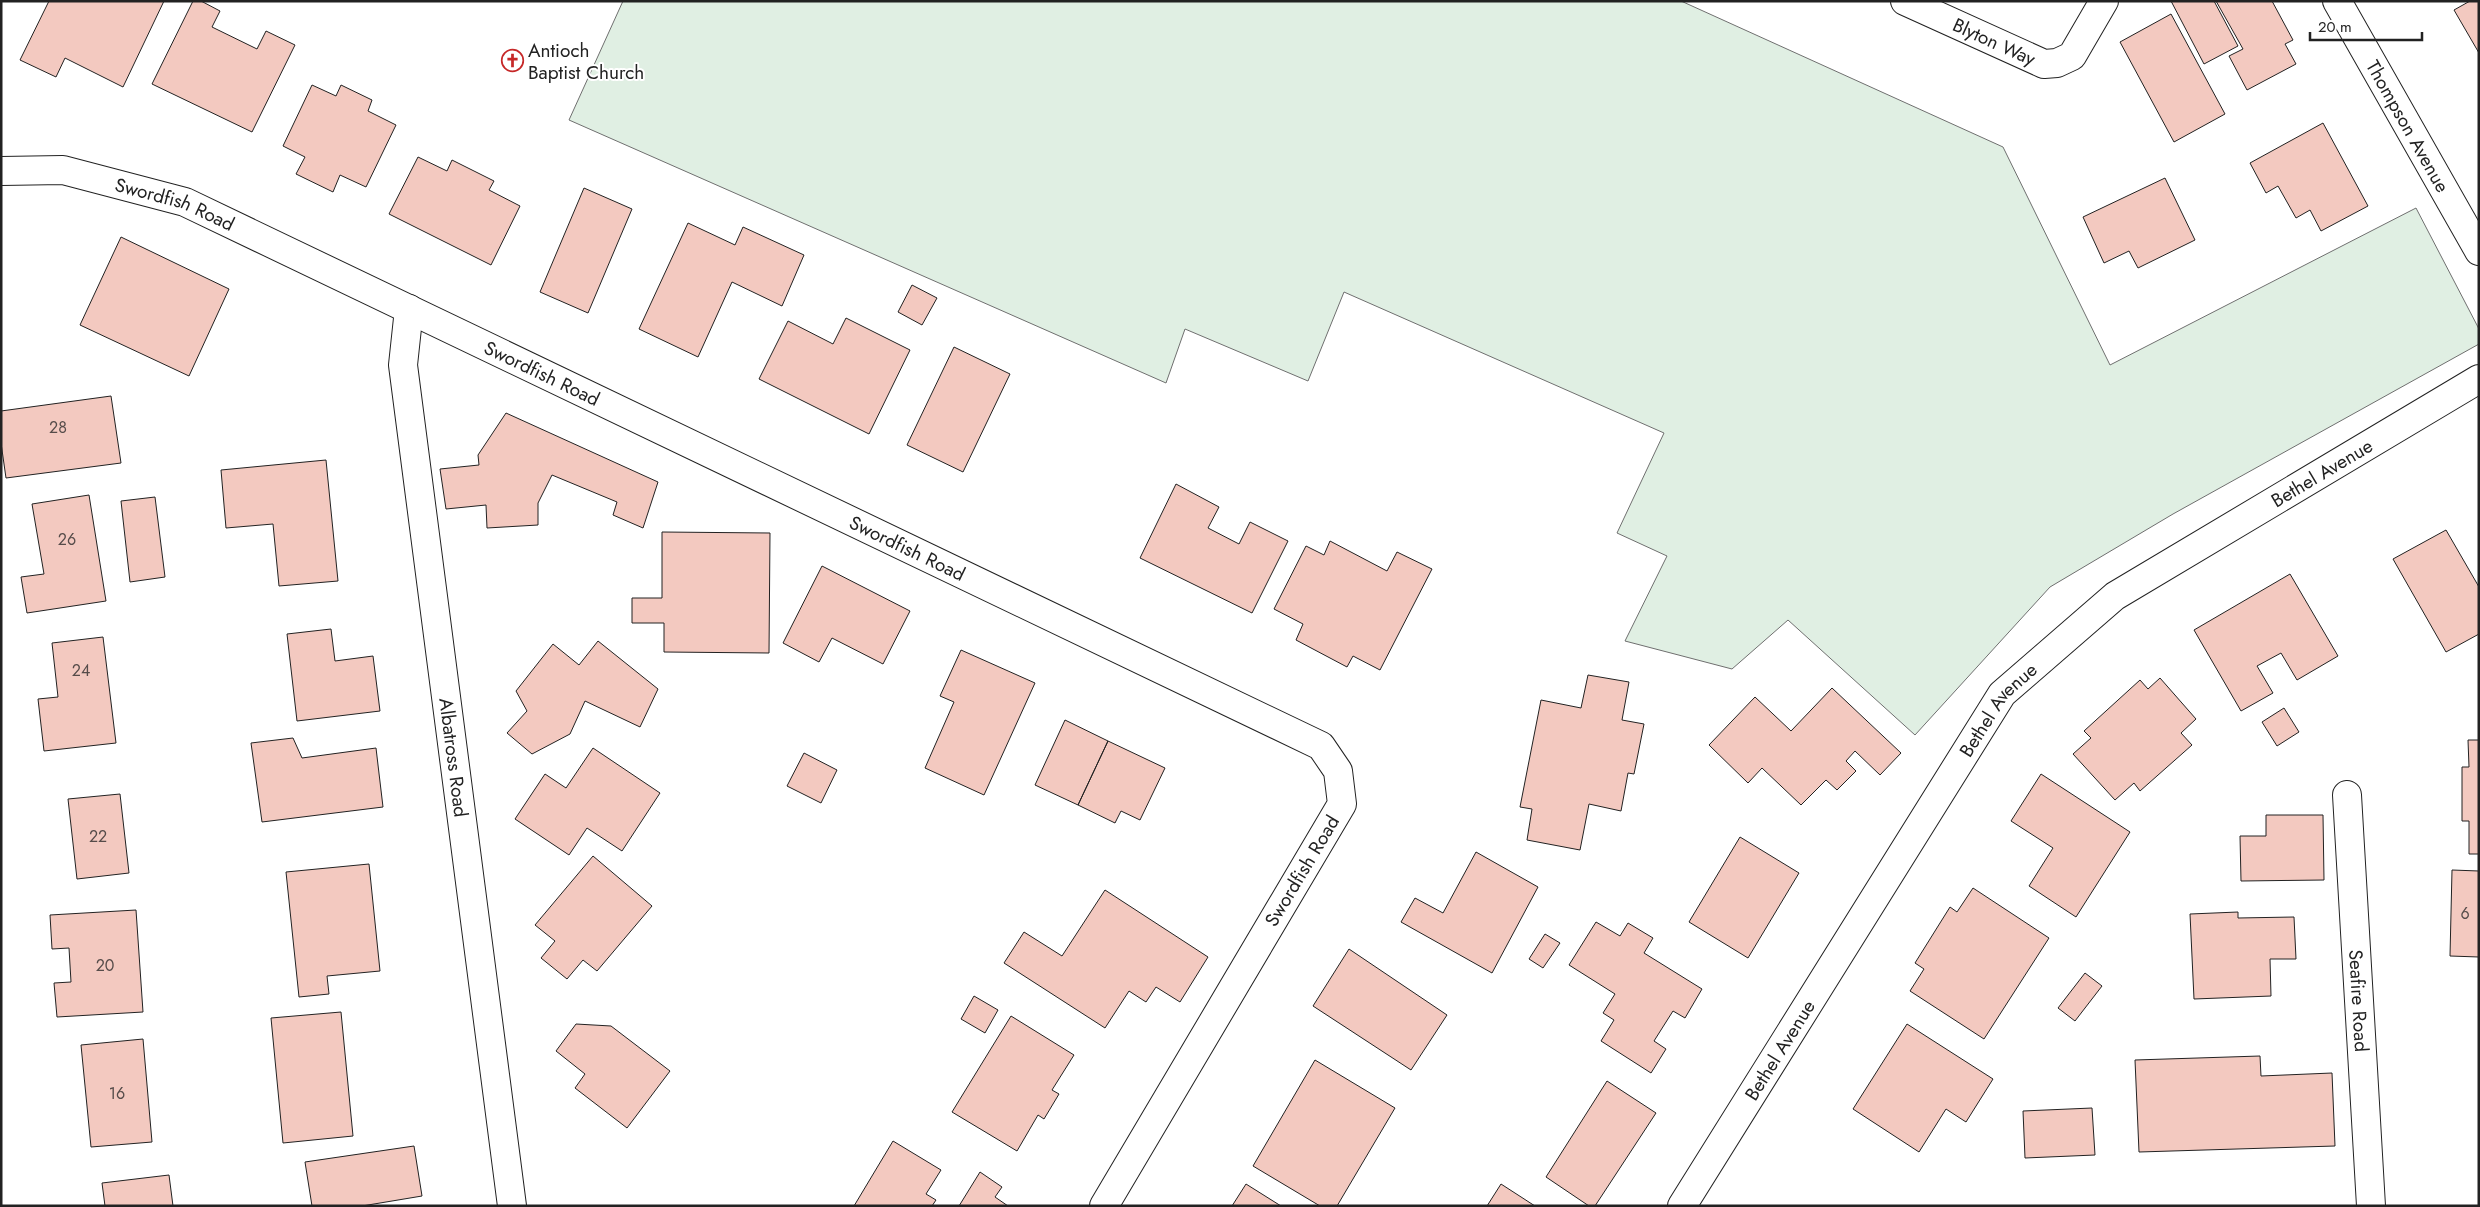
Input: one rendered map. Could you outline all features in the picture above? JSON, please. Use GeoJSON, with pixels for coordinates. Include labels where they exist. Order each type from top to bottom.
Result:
{"type":"FeatureCollection","features":[{"type":"Feature","properties":{"kind":"street","name":"Blyton Way"},"geometry":{"type":"LineString","coordinates":[[1905,1],[2044,64],[2057,63],[2072,56],[2104,1]]}},
{"type":"Feature","properties":{"kind":"street","name":"Thompson Avenue"},"geometry":{"type":"LineString","coordinates":[[2337,1],[2479,251]]}},
{"type":"Feature","properties":{"kind":"street","name":"Swordfish Road"},"geometry":{"type":"LineString","coordinates":[[1,171],[63,170],[185,202],[1321,746],[1338,771],[1342,804],[1104,1206]]}},
{"type":"Feature","properties":{"kind":"street","name":"Albatross Road"},"geometry":{"type":"LineString","coordinates":[[409,309],[403,364],[512,1206]]}},
{"type":"Feature","properties":{"kind":"street","name":"Bethel Avenue"},"geometry":{"type":"LineString","coordinates":[[1682,1206],[2002,694],[2114,596],[2479,379]]}},
{"type":"Feature","properties":{"kind":"street","name":"Seafire Road"},"geometry":{"type":"LineString","coordinates":[[2347,795],[2371,1206]]}},
{"type":"Feature","properties":{"kind":"green space"},"geometry":{"type":"Polygon","coordinates":[[[623,1],[1681,1],[2003,147],[2110,365],[2416,208],[2479,329],[2479,344],[2173,514],[2050,587],[1915,735],[1788,620],[1732,669],[1625,641],[1667,556],[1617,533],[1664,433],[1344,292],[1308,381],[1185,329],[1166,383],[569,120],[623,1]]]}},
{"type":"Feature","properties":{"kind":"building"},"geometry":{"type":"Polygon","coordinates":[[[49,1],[164,1],[123,87],[65,58],[56,77],[20,60],[49,1]]]}},
{"type":"Feature","properties":{"kind":"building"},"geometry":{"type":"Polygon","coordinates":[[[193,1],[201,1],[220,11],[212,27],[257,49],[266,31],[295,45],[252,132],[152,84],[193,1]]]}},
{"type":"Feature","properties":{"kind":"building"},"geometry":{"type":"Polygon","coordinates":[[[2171,1],[2214,1],[2238,46],[2204,64],[2171,1]]]}},
{"type":"Feature","properties":{"kind":"building"},"geometry":{"type":"Polygon","coordinates":[[[2216,1],[2272,1],[2293,40],[2285,44],[2296,64],[2247,90],[2229,56],[2243,49],[2216,1]]]}},
{"type":"Feature","properties":{"kind":"building"},"geometry":{"type":"Polygon","coordinates":[[[2470,1],[2479,1],[2479,53],[2454,10],[2470,1]]]}},
{"type":"Feature","properties":{"kind":"building"},"geometry":{"type":"Polygon","coordinates":[[[2171,14],[2225,114],[2174,142],[2120,42],[2171,14]]]}},
{"type":"Feature","properties":{"kind":"building"},"geometry":{"type":"Polygon","coordinates":[[[312,85],[336,96],[341,85],[372,100],[368,111],[396,125],[366,187],[340,175],[333,192],[296,174],[305,157],[283,146],[312,85]]]}},
{"type":"Feature","properties":{"kind":"building"},"geometry":{"type":"Polygon","coordinates":[[[2323,123],[2368,206],[2321,231],[2310,210],[2296,218],[2278,186],[2266,193],[2250,163],[2323,123]]]}},
{"type":"Feature","properties":{"kind":"building"},"geometry":{"type":"Polygon","coordinates":[[[418,157],[447,171],[452,160],[494,181],[489,190],[520,206],[491,265],[389,214],[418,157]]]}},
{"type":"Feature","properties":{"kind":"building"},"geometry":{"type":"Polygon","coordinates":[[[2165,178],[2195,240],[2138,268],[2129,251],[2104,263],[2083,217],[2165,178]]]}},
{"type":"Feature","properties":{"kind":"building"},"geometry":{"type":"Polygon","coordinates":[[[584,188],[632,209],[588,313],[540,292],[584,188]]]}},
{"type":"Feature","properties":{"kind":"building"},"geometry":{"type":"Polygon","coordinates":[[[688,223],[735,245],[743,227],[804,255],[782,306],[732,282],[698,357],[639,329],[688,223]]]}},
{"type":"Feature","properties":{"kind":"building"},"geometry":{"type":"Polygon","coordinates":[[[121,237],[229,289],[189,376],[80,325],[121,237]]]}},
{"type":"Feature","properties":{"kind":"building"},"geometry":{"type":"Polygon","coordinates":[[[912,285],[937,298],[922,325],[898,312],[912,285]]]}},
{"type":"Feature","properties":{"kind":"building"},"geometry":{"type":"Polygon","coordinates":[[[846,318],[910,350],[869,434],[759,379],[788,321],[833,344],[846,318]]]}},
{"type":"Feature","properties":{"kind":"building"},"geometry":{"type":"Polygon","coordinates":[[[954,347],[1010,374],[963,472],[907,445],[954,347]]]}},
{"type":"Feature","properties":{"kind":"building"},"geometry":{"type":"Polygon","coordinates":[[[111,396],[121,463],[6,478],[1,443],[1,411],[111,396]]]}},
{"type":"Feature","properties":{"kind":"building"},"geometry":{"type":"Polygon","coordinates":[[[506,413],[658,482],[643,528],[613,515],[617,502],[552,475],[538,503],[538,525],[487,528],[486,505],[446,509],[440,469],[479,465],[478,455],[506,413]]]}},
{"type":"Feature","properties":{"kind":"building"},"geometry":{"type":"Polygon","coordinates":[[[326,460],[338,581],[279,586],[273,524],[226,528],[221,470],[326,460]]]}},
{"type":"Feature","properties":{"kind":"building"},"geometry":{"type":"Polygon","coordinates":[[[1176,484],[1219,507],[1208,528],[1239,544],[1250,522],[1288,541],[1252,613],[1140,558],[1176,484]]]}},
{"type":"Feature","properties":{"kind":"building"},"geometry":{"type":"Polygon","coordinates":[[[89,495],[106,601],[27,613],[21,577],[44,574],[32,504],[89,495]]]}},
{"type":"Feature","properties":{"kind":"building"},"geometry":{"type":"Polygon","coordinates":[[[155,497],[165,577],[130,582],[121,501],[155,497]]]}},
{"type":"Feature","properties":{"kind":"building"},"geometry":{"type":"Polygon","coordinates":[[[2446,530],[2479,587],[2479,634],[2446,652],[2393,559],[2446,530]]]}},
{"type":"Feature","properties":{"kind":"building"},"geometry":{"type":"Polygon","coordinates":[[[662,532],[770,533],[769,653],[664,652],[664,623],[632,623],[632,598],[662,598],[662,532]]]}},
{"type":"Feature","properties":{"kind":"building"},"geometry":{"type":"Polygon","coordinates":[[[1330,541],[1387,571],[1397,552],[1432,569],[1380,670],[1353,656],[1347,667],[1296,640],[1303,624],[1274,609],[1306,546],[1324,555],[1330,541]]]}},
{"type":"Feature","properties":{"kind":"building"},"geometry":{"type":"Polygon","coordinates":[[[822,566],[910,611],[883,664],[832,638],[819,662],[783,643],[822,566]]]}},
{"type":"Feature","properties":{"kind":"building"},"geometry":{"type":"Polygon","coordinates":[[[2290,574],[2338,656],[2297,680],[2281,653],[2257,666],[2273,693],[2241,711],[2194,630],[2290,574]]]}},
{"type":"Feature","properties":{"kind":"building"},"geometry":{"type":"Polygon","coordinates":[[[331,629],[335,661],[373,656],[380,711],[297,721],[287,634],[331,629]]]}},
{"type":"Feature","properties":{"kind":"building"},"geometry":{"type":"Polygon","coordinates":[[[103,637],[116,743],[44,751],[38,699],[58,697],[52,643],[103,637]]]}},
{"type":"Feature","properties":{"kind":"building"},"geometry":{"type":"Polygon","coordinates":[[[598,641],[658,689],[640,727],[585,701],[570,734],[532,754],[507,733],[527,711],[516,691],[553,644],[579,665],[598,641]]]}},
{"type":"Feature","properties":{"kind":"building"},"geometry":{"type":"Polygon","coordinates":[[[961,650],[1035,683],[984,795],[925,768],[954,702],[940,696],[961,650]]]}},
{"type":"Feature","properties":{"kind":"building"},"geometry":{"type":"Polygon","coordinates":[[[1588,675],[1629,682],[1622,720],[1644,724],[1634,774],[1628,773],[1621,811],[1589,804],[1580,850],[1527,840],[1532,809],[1520,807],[1541,700],[1581,708],[1588,675]]]}},
{"type":"Feature","properties":{"kind":"building"},"geometry":{"type":"Polygon","coordinates":[[[2160,678],[2196,719],[2181,733],[2192,745],[2140,791],[2134,783],[2115,800],[2073,754],[2091,738],[2084,731],[2140,680],[2148,689],[2160,678]]]}},
{"type":"Feature","properties":{"kind":"building"},"geometry":{"type":"Polygon","coordinates":[[[1832,688],[1901,753],[1880,775],[1855,751],[1846,761],[1856,771],[1837,790],[1826,780],[1801,805],[1762,768],[1748,783],[1709,745],[1755,697],[1791,731],[1832,688]]]}},
{"type":"Feature","properties":{"kind":"building"},"geometry":{"type":"Polygon","coordinates":[[[2284,708],[2299,732],[2277,746],[2262,722],[2284,708]]]}},
{"type":"Feature","properties":{"kind":"building"},"geometry":{"type":"Polygon","coordinates":[[[1065,720],[1108,741],[1078,805],[1035,785],[1065,720]]]}},
{"type":"Feature","properties":{"kind":"building"},"geometry":{"type":"Polygon","coordinates":[[[293,738],[302,758],[376,748],[383,807],[262,822],[251,743],[293,738]]]}},
{"type":"Feature","properties":{"kind":"building"},"geometry":{"type":"Polygon","coordinates":[[[2468,740],[2479,740],[2479,854],[2469,854],[2469,821],[2462,821],[2462,767],[2469,767],[2468,740]]]}},
{"type":"Feature","properties":{"kind":"building"},"geometry":{"type":"Polygon","coordinates":[[[1108,741],[1165,768],[1140,820],[1121,811],[1115,823],[1078,805],[1108,741]]]}},
{"type":"Feature","properties":{"kind":"building"},"geometry":{"type":"Polygon","coordinates":[[[593,748],[660,793],[622,851],[587,828],[569,855],[515,819],[545,774],[566,788],[593,748]]]}},
{"type":"Feature","properties":{"kind":"building"},"geometry":{"type":"Polygon","coordinates":[[[804,753],[837,770],[821,803],[787,786],[804,753]]]}},
{"type":"Feature","properties":{"kind":"building"},"geometry":{"type":"Polygon","coordinates":[[[2041,774],[2130,832],[2076,917],[2029,886],[2053,848],[2011,821],[2041,774]]]}},
{"type":"Feature","properties":{"kind":"building"},"geometry":{"type":"Polygon","coordinates":[[[120,794],[129,873],[77,879],[68,799],[120,794]]]}},
{"type":"Feature","properties":{"kind":"building"},"geometry":{"type":"Polygon","coordinates":[[[2266,815],[2323,815],[2324,880],[2241,881],[2240,836],[2266,836],[2266,815]]]}},
{"type":"Feature","properties":{"kind":"building"},"geometry":{"type":"Polygon","coordinates":[[[1740,837],[1799,873],[1748,958],[1689,922],[1740,837]]]}},
{"type":"Feature","properties":{"kind":"building"},"geometry":{"type":"Polygon","coordinates":[[[1476,852],[1538,887],[1492,973],[1401,922],[1415,898],[1443,913],[1476,852]]]}},
{"type":"Feature","properties":{"kind":"building"},"geometry":{"type":"Polygon","coordinates":[[[593,856],[652,906],[597,971],[583,960],[567,979],[541,958],[555,941],[535,925],[593,856]]]}},
{"type":"Feature","properties":{"kind":"building"},"geometry":{"type":"Polygon","coordinates":[[[369,864],[380,971],[327,976],[329,994],[299,997],[286,872],[369,864]]]}},
{"type":"Feature","properties":{"kind":"building"},"geometry":{"type":"Polygon","coordinates":[[[2452,870],[2479,871],[2479,957],[2450,956],[2452,870]]]}},
{"type":"Feature","properties":{"kind":"building"},"geometry":{"type":"Polygon","coordinates":[[[1973,888],[2049,938],[1984,1039],[1910,991],[1924,969],[1915,963],[1950,907],[1957,912],[1973,888]]]}},
{"type":"Feature","properties":{"kind":"building"},"geometry":{"type":"Polygon","coordinates":[[[1105,890],[1208,957],[1180,1002],[1156,987],[1146,1002],[1129,991],[1105,1028],[1004,963],[1024,932],[1062,956],[1105,890]]]}},
{"type":"Feature","properties":{"kind":"building"},"geometry":{"type":"Polygon","coordinates":[[[136,910],[143,1012],[57,1017],[54,983],[71,982],[69,948],[52,949],[50,915],[136,910]]]}},
{"type":"Feature","properties":{"kind":"building"},"geometry":{"type":"Polygon","coordinates":[[[2238,912],[2238,918],[2294,917],[2296,959],[2270,959],[2271,996],[2194,999],[2190,914],[2238,912]]]}},
{"type":"Feature","properties":{"kind":"building"},"geometry":{"type":"Polygon","coordinates":[[[1596,922],[1620,936],[1628,923],[1653,938],[1644,953],[1702,989],[1685,1018],[1673,1011],[1654,1041],[1666,1049],[1651,1073],[1601,1041],[1614,1020],[1603,1013],[1615,994],[1569,965],[1596,922]]]}},
{"type":"Feature","properties":{"kind":"building"},"geometry":{"type":"Polygon","coordinates":[[[1545,934],[1560,943],[1543,968],[1529,959],[1545,934]]]}},
{"type":"Feature","properties":{"kind":"building"},"geometry":{"type":"Polygon","coordinates":[[[1349,949],[1447,1015],[1411,1070],[1313,1006],[1349,949]]]}},
{"type":"Feature","properties":{"kind":"building"},"geometry":{"type":"Polygon","coordinates":[[[2085,973],[2102,986],[2075,1021],[2058,1008],[2085,973]]]}},
{"type":"Feature","properties":{"kind":"building"},"geometry":{"type":"Polygon","coordinates":[[[974,996],[998,1010],[985,1033],[961,1019],[974,996]]]}},
{"type":"Feature","properties":{"kind":"building"},"geometry":{"type":"Polygon","coordinates":[[[341,1012],[353,1136],[283,1143],[271,1018],[341,1012]]]}},
{"type":"Feature","properties":{"kind":"building"},"geometry":{"type":"Polygon","coordinates":[[[1011,1016],[1074,1055],[1052,1090],[1059,1094],[1044,1119],[1038,1115],[1017,1151],[952,1112],[1011,1016]]]}},
{"type":"Feature","properties":{"kind":"building"},"geometry":{"type":"Polygon","coordinates":[[[576,1024],[611,1026],[670,1071],[627,1128],[575,1088],[585,1074],[556,1051],[576,1024]]]}},
{"type":"Feature","properties":{"kind":"building"},"geometry":{"type":"Polygon","coordinates":[[[1907,1024],[1993,1079],[1966,1122],[1946,1109],[1919,1152],[1853,1109],[1907,1024]]]}},
{"type":"Feature","properties":{"kind":"building"},"geometry":{"type":"Polygon","coordinates":[[[143,1039],[152,1142],[91,1147],[81,1045],[143,1039]]]}},
{"type":"Feature","properties":{"kind":"building"},"geometry":{"type":"Polygon","coordinates":[[[2260,1056],[2261,1076],[2332,1073],[2335,1146],[2139,1152],[2135,1060],[2260,1056]]]}},
{"type":"Feature","properties":{"kind":"building"},"geometry":{"type":"Polygon","coordinates":[[[1315,1060],[1395,1108],[1337,1206],[1320,1206],[1253,1166],[1315,1060]]]}},
{"type":"Feature","properties":{"kind":"building"},"geometry":{"type":"Polygon","coordinates":[[[1607,1081],[1656,1113],[1595,1206],[1589,1206],[1546,1177],[1607,1081]]]}},
{"type":"Feature","properties":{"kind":"building"},"geometry":{"type":"Polygon","coordinates":[[[2092,1108],[2095,1155],[2025,1158],[2023,1111],[2092,1108]]]}},
{"type":"Feature","properties":{"kind":"building"},"geometry":{"type":"Polygon","coordinates":[[[893,1141],[941,1170],[926,1194],[936,1200],[932,1206],[854,1206],[893,1141]]]}},
{"type":"Feature","properties":{"kind":"building"},"geometry":{"type":"Polygon","coordinates":[[[414,1146],[422,1196],[362,1206],[312,1206],[305,1162],[414,1146]]]}},
{"type":"Feature","properties":{"kind":"building"},"geometry":{"type":"Polygon","coordinates":[[[980,1172],[1002,1187],[995,1197],[1008,1206],[959,1206],[980,1172]]]}},
{"type":"Feature","properties":{"kind":"building"},"geometry":{"type":"Polygon","coordinates":[[[169,1175],[173,1206],[105,1206],[102,1183],[169,1175]]]}},
{"type":"Feature","properties":{"kind":"building"},"geometry":{"type":"Polygon","coordinates":[[[1246,1184],[1281,1206],[1232,1206],[1246,1184]]]}},
{"type":"Feature","properties":{"kind":"building"},"geometry":{"type":"Polygon","coordinates":[[[1501,1184],[1535,1206],[1487,1206],[1501,1184]]]}},
{"type":"Feature","properties":{"kind":"place","name":"Antioch Baptist Church"},"geometry":{"type":"Point","coordinates":[512,61]}}]}
